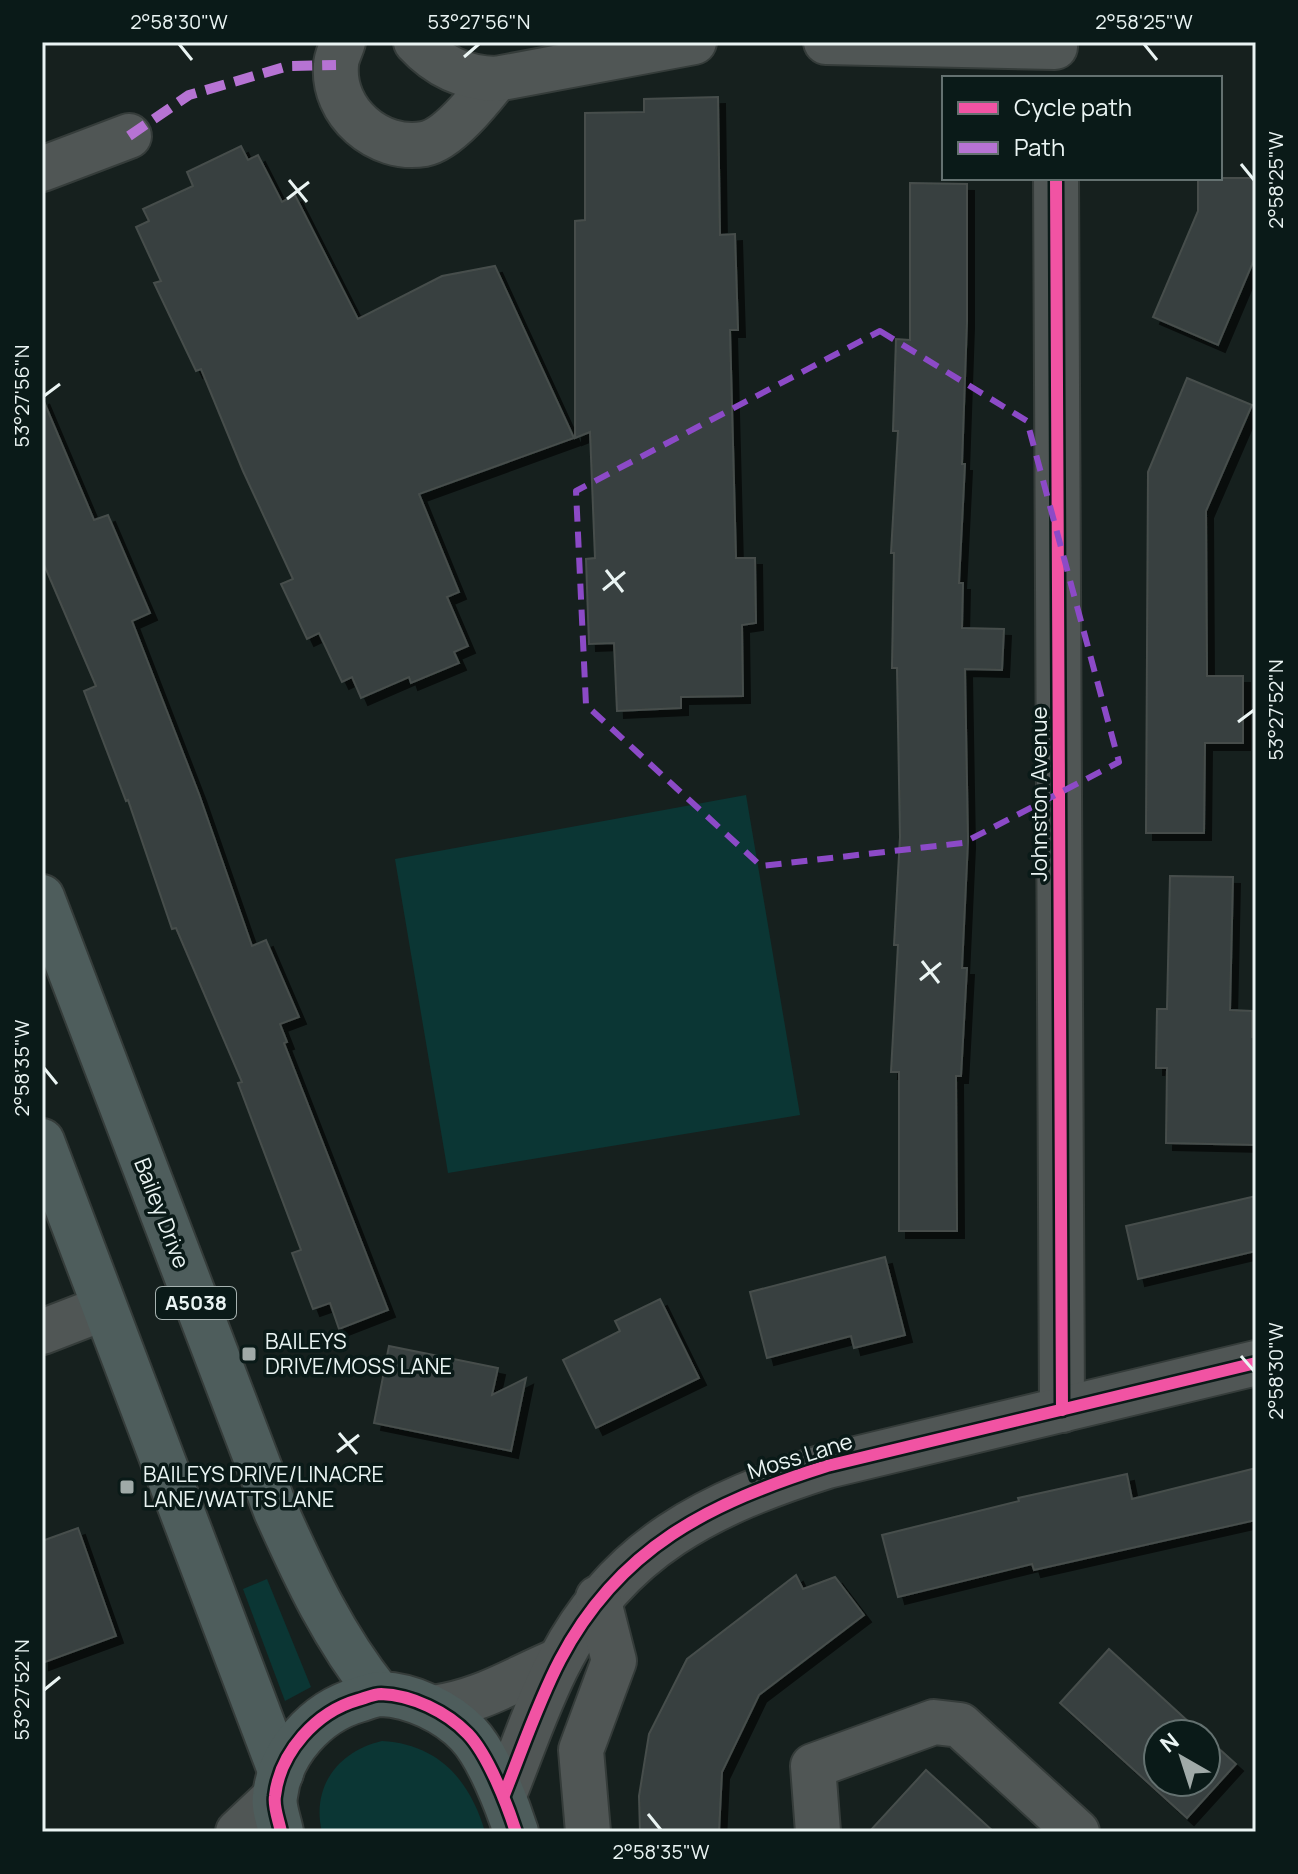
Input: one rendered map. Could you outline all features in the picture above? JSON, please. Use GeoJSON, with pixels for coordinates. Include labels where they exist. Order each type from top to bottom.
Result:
{"type":"FeatureCollection","features":[{"type":"Feature","properties":{"kind":"main road","name":"Bailey Drive"},"geometry":{"type":"LineString","coordinates":[[42,897],[276,1511],[335,1632],[379,1694]]}},
{"type":"Feature","properties":{"kind":"main road"},"geometry":{"type":"LineString","coordinates":[[42,1141],[207,1572],[279,1801]]}},
{"type":"Feature","properties":{"kind":"main road"},"geometry":{"type":"LineString","coordinates":[[279,1801],[291,1749],[312,1725],[345,1704],[379,1694],[405,1698],[433,1708],[470,1736],[510,1813]]}},
{"type":"Feature","properties":{"kind":"street"},"geometry":{"type":"LineString","coordinates":[[343,42],[336,65],[341,101],[361,127],[391,142],[426,144],[462,120],[496,79]]}},
{"type":"Feature","properties":{"kind":"street"},"geometry":{"type":"LineString","coordinates":[[416,42],[439,64],[478,79],[496,79],[694,42]]}},
{"type":"Feature","properties":{"kind":"street"},"geometry":{"type":"LineString","coordinates":[[826,42],[1055,56]]}},
{"type":"Feature","properties":{"kind":"street"},"geometry":{"type":"LineString","coordinates":[[42,169],[129,136]]}},
{"type":"Feature","properties":{"kind":"street","name":"Johnston Avenue"},"geometry":{"type":"LineString","coordinates":[[1056,180],[1062,1410]]}},
{"type":"Feature","properties":{"kind":"street"},"geometry":{"type":"LineString","coordinates":[[42,1332],[104,1308]]}},
{"type":"Feature","properties":{"kind":"street","name":"Moss Lane"},"geometry":{"type":"LineString","coordinates":[[510,1813],[560,1660],[598,1598],[636,1561],[706,1513],[763,1486],[827,1466],[1256,1363]]}},
{"type":"Feature","properties":{"kind":"street"},"geometry":{"type":"LineString","coordinates":[[588,1832],[581,1750],[614,1661],[598,1598]]}},
{"type":"Feature","properties":{"kind":"street"},"geometry":{"type":"LineString","coordinates":[[433,1708],[459,1705],[490,1694],[518,1677],[560,1660]]}},
{"type":"Feature","properties":{"kind":"street"},"geometry":{"type":"LineString","coordinates":[[818,1832],[813,1766],[934,1722],[960,1725],[1077,1832]]}},
{"type":"Feature","properties":{"kind":"street"},"geometry":{"type":"LineString","coordinates":[[238,1832],[279,1801]]}},
{"type":"Feature","properties":{"kind":"highlighted area"},"geometry":{"type":"Polygon","coordinates":[[[880,331],[1027,421],[1119,762],[963,843],[761,866],[586,705],[576,491],[880,331]]]}},
{"type":"Feature","properties":{"kind":"shaded area"},"geometry":{"type":"Polygon","coordinates":[[[746,795],[800,1115],[448,1173],[395,859],[746,795]]]}},
{"type":"Feature","properties":{"kind":"shaded area"},"geometry":{"type":"Polygon","coordinates":[[[267,1579],[311,1687],[285,1701],[243,1589],[267,1579]]]}},
{"type":"Feature","properties":{"kind":"shaded area"},"geometry":{"type":"Polygon","coordinates":[[[382,1741],[420,1749],[449,1768],[470,1796],[485,1832],[322,1832],[321,1800],[331,1773],[353,1753],[382,1741]]]}},
{"type":"Feature","properties":{"kind":"building"},"geometry":{"type":"Polygon","coordinates":[[[718,97],[720,235],[735,234],[738,330],[730,330],[736,558],[755,558],[756,623],[742,625],[743,696],[681,697],[681,708],[617,711],[614,643],[589,644],[586,559],[595,558],[590,432],[575,438],[575,221],[585,220],[585,113],[644,112],[644,99],[718,97]]]}},
{"type":"Feature","properties":{"kind":"building"},"geometry":{"type":"Polygon","coordinates":[[[241,146],[248,160],[258,155],[282,202],[295,195],[358,319],[442,276],[495,266],[574,438],[419,494],[459,592],[447,597],[468,646],[454,652],[459,663],[411,683],[409,677],[361,698],[352,677],[342,682],[319,633],[307,639],[281,584],[293,579],[243,471],[201,369],[196,371],[154,283],[161,281],[136,227],[149,221],[143,209],[193,186],[187,172],[241,146]]]}},
{"type":"Feature","properties":{"kind":"building"},"geometry":{"type":"Polygon","coordinates":[[[1256,178],[1256,255],[1218,345],[1153,317],[1198,211],[1198,180],[1256,178]]]}},
{"type":"Feature","properties":{"kind":"building"},"geometry":{"type":"Polygon","coordinates":[[[910,183],[967,184],[967,321],[962,464],[965,464],[959,583],[963,583],[962,628],[1004,629],[1002,670],[965,669],[968,841],[962,968],[967,968],[961,1076],[956,1076],[957,1231],[899,1231],[899,1072],[891,1072],[900,837],[897,668],[892,668],[894,553],[891,553],[898,431],[893,431],[896,339],[910,340],[910,183]]]}},
{"type":"Feature","properties":{"kind":"building"},"geometry":{"type":"Polygon","coordinates":[[[1187,378],[1252,405],[1206,511],[1207,676],[1243,676],[1243,743],[1205,743],[1204,833],[1146,833],[1148,472],[1187,378]]]}},
{"type":"Feature","properties":{"kind":"building"},"geometry":{"type":"Polygon","coordinates":[[[42,397],[94,520],[108,515],[150,613],[132,621],[199,794],[252,946],[266,940],[299,1017],[280,1024],[287,1042],[284,1043],[388,1310],[339,1329],[330,1303],[313,1309],[292,1253],[301,1250],[238,1083],[242,1082],[176,928],[172,929],[128,800],[84,691],[96,686],[42,560],[42,397]]]}},
{"type":"Feature","properties":{"kind":"building"},"geometry":{"type":"Polygon","coordinates":[[[1170,876],[1233,877],[1230,1010],[1252,1011],[1252,1037],[1256,1037],[1256,1145],[1166,1143],[1167,1068],[1156,1068],[1157,1009],[1167,1009],[1170,876]]]}},
{"type":"Feature","properties":{"kind":"building"},"geometry":{"type":"Polygon","coordinates":[[[1256,1196],[1256,1251],[1138,1279],[1126,1226],[1256,1196]]]}},
{"type":"Feature","properties":{"kind":"building"},"geometry":{"type":"Polygon","coordinates":[[[885,1257],[905,1335],[854,1348],[851,1336],[767,1358],[750,1292],[885,1257]]]}},
{"type":"Feature","properties":{"kind":"building"},"geometry":{"type":"Polygon","coordinates":[[[660,1299],[699,1378],[596,1428],[563,1360],[620,1331],[615,1321],[660,1299]]]}},
{"type":"Feature","properties":{"kind":"building"},"geometry":{"type":"Polygon","coordinates":[[[389,1346],[498,1368],[492,1395],[526,1378],[511,1451],[374,1423],[389,1346]]]}},
{"type":"Feature","properties":{"kind":"building"},"geometry":{"type":"Polygon","coordinates":[[[1256,1468],[1256,1520],[1034,1570],[1032,1564],[898,1597],[882,1535],[1019,1501],[1018,1498],[1127,1474],[1132,1499],[1256,1468]]]}},
{"type":"Feature","properties":{"kind":"building"},"geometry":{"type":"Polygon","coordinates":[[[78,1528],[116,1636],[42,1663],[42,1541],[78,1528]]]}},
{"type":"Feature","properties":{"kind":"building"},"geometry":{"type":"Polygon","coordinates":[[[796,1575],[803,1589],[835,1577],[864,1615],[759,1695],[722,1772],[719,1832],[640,1832],[639,1796],[649,1734],[687,1659],[796,1575]]]}},
{"type":"Feature","properties":{"kind":"building"},"geometry":{"type":"Polygon","coordinates":[[[1109,1649],[1184,1718],[1142,1718],[1142,1777],[1060,1703],[1109,1649]]]}},
{"type":"Feature","properties":{"kind":"building"},"geometry":{"type":"Polygon","coordinates":[[[1222,1751],[1236,1764],[1222,1779],[1222,1751]]]}},
{"type":"Feature","properties":{"kind":"building"},"geometry":{"type":"Polygon","coordinates":[[[926,1770],[994,1832],[869,1832],[926,1770]]]}},
{"type":"Feature","properties":{"kind":"building"},"geometry":{"type":"Polygon","coordinates":[[[1165,1798],[1205,1798],[1187,1818],[1165,1798]]]}},
{"type":"Feature","properties":{"kind":"marked path"},"geometry":{"type":"LineString","coordinates":[[129,136],[189,95],[288,66],[336,65]]}},
{"type":"Feature","properties":{"kind":"cycle path"},"geometry":{"type":"LineString","coordinates":[[1056,180],[1062,1410]]}},
{"type":"Feature","properties":{"kind":"cycle path"},"geometry":{"type":"LineString","coordinates":[[504,1795],[552,1676],[584,1621],[610,1587],[672,1534],[744,1496],[827,1466],[1256,1363]]}},
{"type":"Feature","properties":{"kind":"cycle path"},"geometry":{"type":"LineString","coordinates":[[281,1832],[275,1796],[278,1780],[292,1749],[328,1714],[381,1694],[428,1706],[468,1734],[490,1767],[516,1832]]}},
{"type":"Feature","properties":{"kind":"place","name":"BAILEYS DRIVE/MOSS LANE"},"geometry":{"type":"Point","coordinates":[249,1354]}},
{"type":"Feature","properties":{"kind":"place","name":"BAILEYS DRIVE/LINACRE LANE/WATTS LANE"},"geometry":{"type":"Point","coordinates":[127,1487]}}]}
